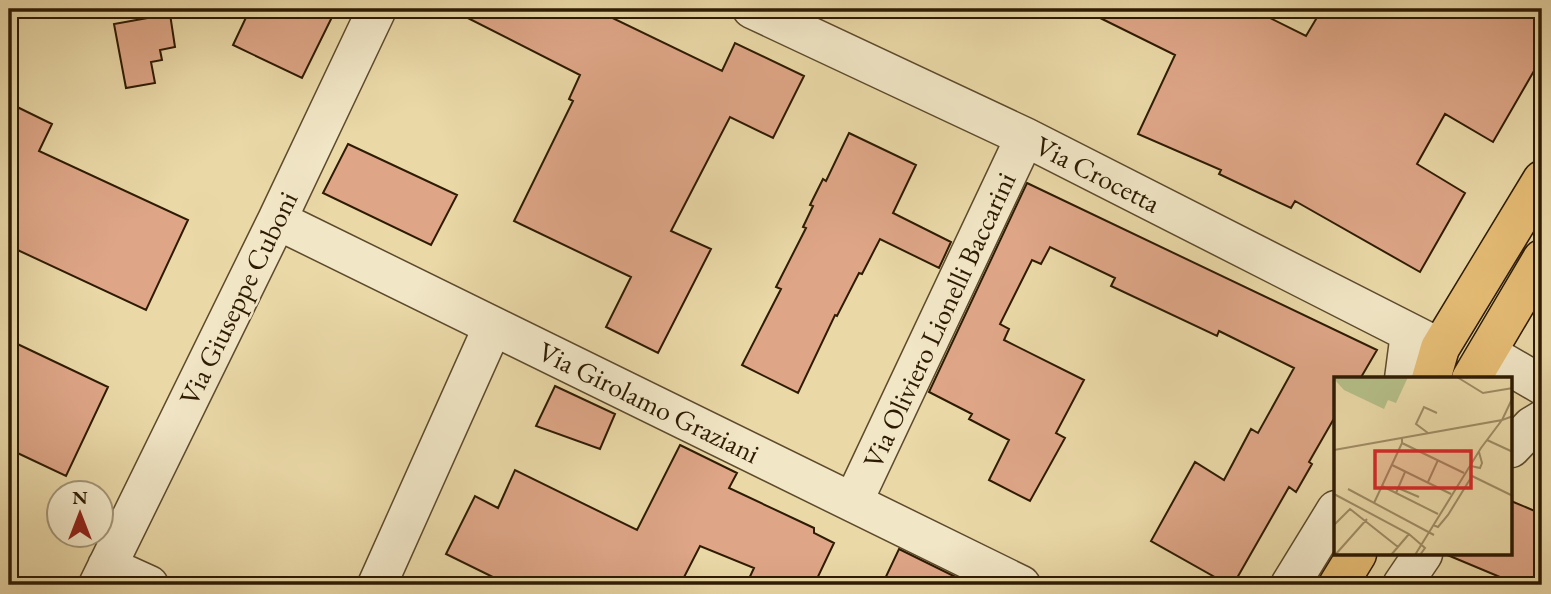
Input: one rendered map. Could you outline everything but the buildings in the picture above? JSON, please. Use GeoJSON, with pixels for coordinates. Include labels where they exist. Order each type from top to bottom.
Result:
{"type":"FeatureCollection","features":[{"type":"Feature","properties":{"kind":"main road"},"geometry":{"type":"LineString","coordinates":[[1427,353],[1542,180]]}},
{"type":"Feature","properties":{"kind":"main road"},"geometry":{"type":"LineString","coordinates":[[1479,366],[1542,258]]}},
{"type":"Feature","properties":{"kind":"main road"},"geometry":{"type":"LineString","coordinates":[[1338,585],[1356,556]]}},
{"type":"Feature","properties":{"kind":"street","name":"Via Giuseppe Cuboni"},"geometry":{"type":"LineString","coordinates":[[102,575],[277,220],[377,9]]}},
{"type":"Feature","properties":{"kind":"street","name":"Via Crocetta"},"geometry":{"type":"LineString","coordinates":[[752,9],[1025,137],[1427,353]]}},
{"type":"Feature","properties":{"kind":"street","name":"Via Oliviero Lionelli Baccarini"},"geometry":{"type":"LineString","coordinates":[[853,502],[1025,137]]}},
{"type":"Feature","properties":{"kind":"street","name":"Via Girolamo Graziani"},"geometry":{"type":"LineString","coordinates":[[277,220],[1021,585]]}},
{"type":"Feature","properties":{"kind":"street"},"geometry":{"type":"LineString","coordinates":[[378,585],[493,326]]}},
{"type":"Feature","properties":{"kind":"street"},"geometry":{"type":"LineString","coordinates":[[1406,377],[1427,353]]}},
{"type":"Feature","properties":{"kind":"street"},"geometry":{"type":"LineString","coordinates":[[1479,366],[1542,385]]}},
{"type":"Feature","properties":{"kind":"street"},"geometry":{"type":"LineString","coordinates":[[1512,446],[1542,420]]}},
{"type":"Feature","properties":{"kind":"street"},"geometry":{"type":"LineString","coordinates":[[1290,585],[1334,513]]}},
{"type":"Feature","properties":{"kind":"street"},"geometry":{"type":"LineString","coordinates":[[1402,585],[1422,556]]}},
{"type":"Feature","properties":{"kind":"street"},"geometry":{"type":"LineString","coordinates":[[102,575],[149,585]]}}]}
